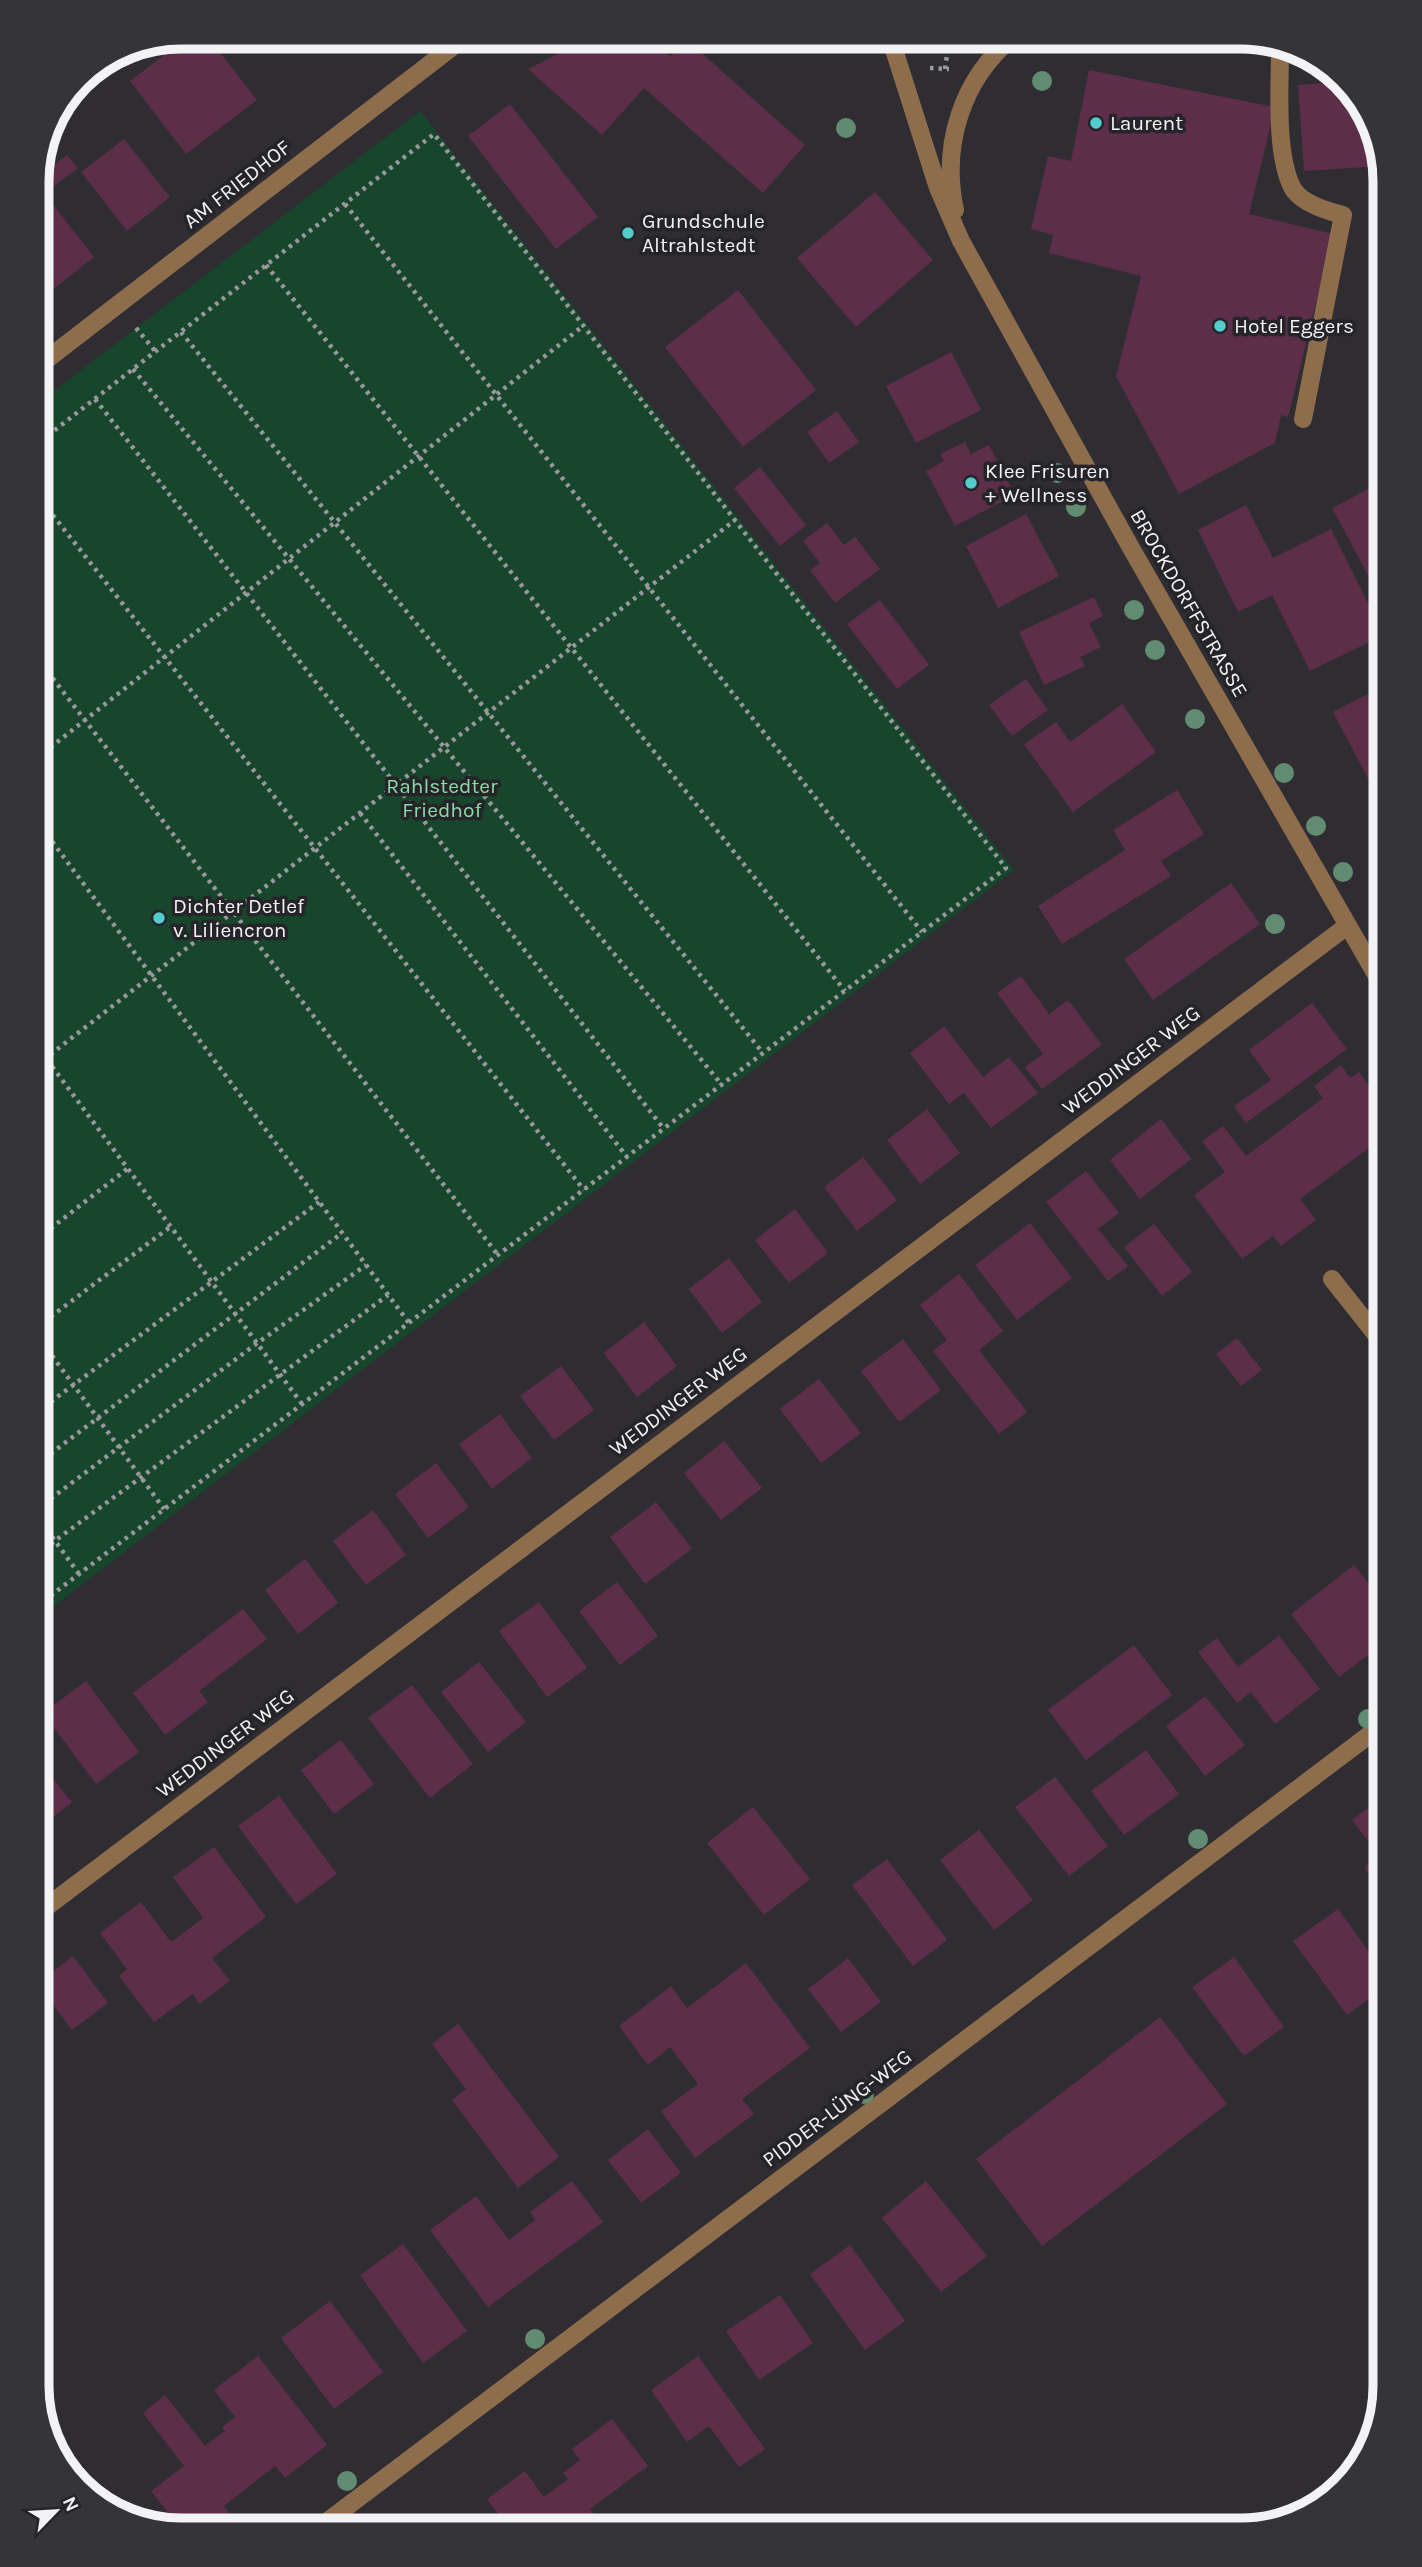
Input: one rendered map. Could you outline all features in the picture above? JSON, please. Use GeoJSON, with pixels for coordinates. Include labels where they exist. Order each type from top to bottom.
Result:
{"type":"FeatureCollection","features":[{"type":"Feature","properties":{"kind":"street","name":"AM FRIEDHOF"},"geometry":{"type":"LineString","coordinates":[[49,358],[448,49]]}},
{"type":"Feature","properties":{"kind":"street","name":"BROCKDORFFSTRASSE"},"geometry":{"type":"LineString","coordinates":[[894,49],[938,188],[961,241],[1131,548],[1373,970]]}},
{"type":"Feature","properties":{"kind":"street"},"geometry":{"type":"LineString","coordinates":[[961,241],[951,194],[953,142],[958,120],[973,82],[999,49]]}},
{"type":"Feature","properties":{"kind":"street"},"geometry":{"type":"LineString","coordinates":[[1280,55],[1282,149],[1293,189],[1320,210],[1343,215],[1303,419]]}},
{"type":"Feature","properties":{"kind":"street","name":"WEDDINGER WEG"},"geometry":{"type":"LineString","coordinates":[[49,1905],[1347,926]]}},
{"type":"Feature","properties":{"kind":"street"},"geometry":{"type":"LineString","coordinates":[[1332,1279],[1373,1331]]}},
{"type":"Feature","properties":{"kind":"street","name":"PIDDER-LÜNG-WEG"},"geometry":{"type":"LineString","coordinates":[[332,2518],[1373,1732]]}},
{"type":"Feature","properties":{"kind":"path"},"geometry":{"type":"LineString","coordinates":[[945,69],[948,49]]}},
{"type":"Feature","properties":{"kind":"path"},"geometry":{"type":"LineString","coordinates":[[925,67],[954,70]]}},
{"type":"Feature","properties":{"kind":"path"},"geometry":{"type":"LineString","coordinates":[[49,435],[434,134],[1006,868],[49,1597]]}},
{"type":"Feature","properties":{"kind":"path"},"geometry":{"type":"LineString","coordinates":[[345,204],[922,932]]}},
{"type":"Feature","properties":{"kind":"path"},"geometry":{"type":"LineString","coordinates":[[266,265],[845,991]]}},
{"type":"Feature","properties":{"kind":"path"},"geometry":{"type":"LineString","coordinates":[[49,748],[583,326]]}},
{"type":"Feature","properties":{"kind":"path"},"geometry":{"type":"LineString","coordinates":[[181,332],[764,1053]]}},
{"type":"Feature","properties":{"kind":"path"},"geometry":{"type":"LineString","coordinates":[[134,369],[722,1084]]}},
{"type":"Feature","properties":{"kind":"path"},"geometry":{"type":"LineString","coordinates":[[95,400],[664,1129]]}},
{"type":"Feature","properties":{"kind":"path"},"geometry":{"type":"LineString","coordinates":[[49,510],[584,1190]]}},
{"type":"Feature","properties":{"kind":"path"},"geometry":{"type":"LineString","coordinates":[[49,1056],[735,520]]}},
{"type":"Feature","properties":{"kind":"path"},"geometry":{"type":"LineString","coordinates":[[49,674],[498,1255]]}},
{"type":"Feature","properties":{"kind":"path"},"geometry":{"type":"LineString","coordinates":[[360,813],[627,1157]]}},
{"type":"Feature","properties":{"kind":"path"},"geometry":{"type":"LineString","coordinates":[[49,837],[409,1323]]}},
{"type":"Feature","properties":{"kind":"path"},"geometry":{"type":"LineString","coordinates":[[49,1062],[302,1404]]}},
{"type":"Feature","properties":{"kind":"path"},"geometry":{"type":"LineString","coordinates":[[49,1230],[128,1169]]}},
{"type":"Feature","properties":{"kind":"path"},"geometry":{"type":"LineString","coordinates":[[49,1403],[319,1202]]}},
{"type":"Feature","properties":{"kind":"path"},"geometry":{"type":"LineString","coordinates":[[49,1318],[171,1226]]}},
{"type":"Feature","properties":{"kind":"path"},"geometry":{"type":"LineString","coordinates":[[49,1455],[342,1233]]}},
{"type":"Feature","properties":{"kind":"path"},"geometry":{"type":"LineString","coordinates":[[49,1500],[256,1343],[366,1265]]}},
{"type":"Feature","properties":{"kind":"path"},"geometry":{"type":"LineString","coordinates":[[49,1545],[388,1295]]}},
{"type":"Feature","properties":{"kind":"path"},"geometry":{"type":"LineString","coordinates":[[49,1352],[164,1509]]}},
{"type":"Feature","properties":{"kind":"path"},"geometry":{"type":"LineString","coordinates":[[49,1532],[79,1574]]}},
{"type":"Feature","properties":{"kind":"green space","name":"Rahlstedter Friedhof"},"geometry":{"type":"Polygon","coordinates":[[[420,111],[1014,870],[49,1610],[49,395],[420,111]]]}},
{"type":"Feature","properties":{"kind":"building"},"geometry":{"type":"Polygon","coordinates":[[[217,49],[257,100],[186,154],[130,81],[171,50],[217,49]]]}},
{"type":"Feature","properties":{"kind":"building"},"geometry":{"type":"Polygon","coordinates":[[[568,49],[656,49],[671,56],[677,49],[697,49],[805,145],[763,193],[644,88],[602,135],[528,69],[568,49]]]}},
{"type":"Feature","properties":{"kind":"building","name":"Hotel Eggers"},"geometry":{"type":"Polygon","coordinates":[[[1089,70],[1275,107],[1249,214],[1333,234],[1288,417],[1281,415],[1275,443],[1179,494],[1116,376],[1141,276],[1049,253],[1053,235],[1031,229],[1048,156],[1071,161],[1089,70]]]}},
{"type":"Feature","properties":{"kind":"building"},"geometry":{"type":"Polygon","coordinates":[[[1329,83],[1340,94],[1359,123],[1366,139],[1372,167],[1304,171],[1298,85],[1329,83]]]}},
{"type":"Feature","properties":{"kind":"building"},"geometry":{"type":"Polygon","coordinates":[[[510,104],[598,217],[556,249],[468,136],[510,104]]]}},
{"type":"Feature","properties":{"kind":"building"},"geometry":{"type":"Polygon","coordinates":[[[124,139],[170,197],[127,231],[81,172],[124,139]]]}},
{"type":"Feature","properties":{"kind":"building"},"geometry":{"type":"Polygon","coordinates":[[[67,155],[78,168],[49,189],[50,168],[67,155]]]}},
{"type":"Feature","properties":{"kind":"building"},"geometry":{"type":"Polygon","coordinates":[[[875,192],[933,260],[856,327],[797,258],[875,192]]]}},
{"type":"Feature","properties":{"kind":"building"},"geometry":{"type":"Polygon","coordinates":[[[49,199],[94,257],[51,291],[49,288],[49,199]]]}},
{"type":"Feature","properties":{"kind":"building"},"geometry":{"type":"Polygon","coordinates":[[[738,290],[816,390],[743,447],[665,347],[738,290]]]}},
{"type":"Feature","properties":{"kind":"building"},"geometry":{"type":"Polygon","coordinates":[[[951,352],[981,410],[916,443],[886,386],[951,352]]]}},
{"type":"Feature","properties":{"kind":"building"},"geometry":{"type":"Polygon","coordinates":[[[837,411],[859,442],[829,463],[807,432],[837,411]]]}},
{"type":"Feature","properties":{"kind":"building","name":"Klee Frisuren + Wellness"},"geometry":{"type":"Polygon","coordinates":[[[965,442],[971,454],[989,445],[1015,495],[955,526],[926,471],[944,461],[940,454],[965,442]]]}},
{"type":"Feature","properties":{"kind":"building"},"geometry":{"type":"Polygon","coordinates":[[[760,467],[806,525],[780,546],[734,488],[760,467]]]}},
{"type":"Feature","properties":{"kind":"building"},"geometry":{"type":"Polygon","coordinates":[[[1373,486],[1373,575],[1369,577],[1332,508],[1373,486]]]}},
{"type":"Feature","properties":{"kind":"building"},"geometry":{"type":"Polygon","coordinates":[[[1246,505],[1273,558],[1331,529],[1373,613],[1373,640],[1310,671],[1272,595],[1238,612],[1198,530],[1246,505]]]}},
{"type":"Feature","properties":{"kind":"building"},"geometry":{"type":"Polygon","coordinates":[[[1026,514],[1059,576],[998,608],[966,546],[1026,514]]]}},
{"type":"Feature","properties":{"kind":"building"},"geometry":{"type":"Polygon","coordinates":[[[827,523],[844,545],[855,537],[880,569],[835,603],[810,570],[820,563],[803,541],[827,523]]]}},
{"type":"Feature","properties":{"kind":"building"},"geometry":{"type":"Polygon","coordinates":[[[1094,597],[1103,616],[1089,623],[1101,647],[1080,657],[1085,666],[1044,685],[1019,632],[1094,597]]]}},
{"type":"Feature","properties":{"kind":"building"},"geometry":{"type":"Polygon","coordinates":[[[880,600],[929,665],[897,689],[847,624],[880,600]]]}},
{"type":"Feature","properties":{"kind":"building"},"geometry":{"type":"Polygon","coordinates":[[[1026,679],[1048,710],[1012,736],[989,705],[1026,679]]]}},
{"type":"Feature","properties":{"kind":"building"},"geometry":{"type":"Polygon","coordinates":[[[1373,691],[1373,788],[1333,712],[1373,691]]]}},
{"type":"Feature","properties":{"kind":"building"},"geometry":{"type":"Polygon","coordinates":[[[1122,704],[1156,752],[1073,812],[1024,744],[1056,722],[1070,742],[1122,704]]]}},
{"type":"Feature","properties":{"kind":"building"},"geometry":{"type":"Polygon","coordinates":[[[1177,790],[1204,834],[1161,861],[1171,876],[1062,944],[1038,906],[1125,850],[1113,830],[1177,790]]]}},
{"type":"Feature","properties":{"kind":"building"},"geometry":{"type":"Polygon","coordinates":[[[1231,883],[1260,924],[1153,1000],[1124,959],[1231,883]]]}},
{"type":"Feature","properties":{"kind":"building"},"geometry":{"type":"Polygon","coordinates":[[[1021,976],[1049,1014],[1068,1000],[1102,1045],[1042,1089],[1025,1067],[1043,1054],[997,993],[1021,976]]]}},
{"type":"Feature","properties":{"kind":"building"},"geometry":{"type":"Polygon","coordinates":[[[1312,1003],[1347,1049],[1246,1123],[1234,1106],[1271,1080],[1249,1050],[1312,1003]]]}},
{"type":"Feature","properties":{"kind":"building"},"geometry":{"type":"Polygon","coordinates":[[[944,1026],[983,1077],[1009,1057],[1038,1093],[991,1128],[964,1093],[949,1104],[910,1053],[944,1026]]]}},
{"type":"Feature","properties":{"kind":"building"},"geometry":{"type":"Polygon","coordinates":[[[1341,1065],[1350,1078],[1359,1072],[1373,1091],[1373,1145],[1300,1199],[1316,1220],[1281,1246],[1273,1236],[1242,1259],[1194,1195],[1225,1172],[1202,1141],[1223,1126],[1246,1156],[1323,1098],[1314,1086],[1341,1065]]]}},
{"type":"Feature","properties":{"kind":"building"},"geometry":{"type":"Polygon","coordinates":[[[927,1109],[960,1153],[920,1184],[887,1140],[927,1109]]]}},
{"type":"Feature","properties":{"kind":"building"},"geometry":{"type":"Polygon","coordinates":[[[1161,1119],[1191,1159],[1140,1199],[1110,1160],[1161,1119]]]}},
{"type":"Feature","properties":{"kind":"building"},"geometry":{"type":"Polygon","coordinates":[[[863,1157],[897,1200],[857,1231],[824,1187],[863,1157]]]}},
{"type":"Feature","properties":{"kind":"building"},"geometry":{"type":"Polygon","coordinates":[[[1086,1171],[1119,1213],[1098,1229],[1128,1266],[1108,1281],[1046,1202],[1086,1171]]]}},
{"type":"Feature","properties":{"kind":"building"},"geometry":{"type":"Polygon","coordinates":[[[795,1209],[828,1253],[789,1283],[755,1240],[795,1209]]]}},
{"type":"Feature","properties":{"kind":"building"},"geometry":{"type":"Polygon","coordinates":[[[1030,1223],[1072,1278],[1017,1320],[975,1265],[1030,1223]]]}},
{"type":"Feature","properties":{"kind":"building"},"geometry":{"type":"Polygon","coordinates":[[[1154,1224],[1192,1272],[1162,1296],[1124,1247],[1154,1224]]]}},
{"type":"Feature","properties":{"kind":"building"},"geometry":{"type":"Polygon","coordinates":[[[729,1258],[762,1302],[722,1333],[689,1289],[729,1258]]]}},
{"type":"Feature","properties":{"kind":"building"},"geometry":{"type":"Polygon","coordinates":[[[959,1274],[1003,1331],[979,1350],[1027,1412],[999,1434],[933,1351],[947,1340],[920,1305],[959,1274]]]}},
{"type":"Feature","properties":{"kind":"building"},"geometry":{"type":"Polygon","coordinates":[[[644,1322],[677,1366],[637,1397],[604,1353],[644,1322]]]}},
{"type":"Feature","properties":{"kind":"building"},"geometry":{"type":"Polygon","coordinates":[[[1237,1338],[1262,1370],[1241,1386],[1216,1354],[1237,1338]]]}},
{"type":"Feature","properties":{"kind":"building"},"geometry":{"type":"Polygon","coordinates":[[[903,1339],[941,1390],[899,1422],[861,1371],[903,1339]]]}},
{"type":"Feature","properties":{"kind":"building"},"geometry":{"type":"Polygon","coordinates":[[[561,1366],[594,1410],[554,1440],[520,1396],[561,1366]]]}},
{"type":"Feature","properties":{"kind":"building"},"geometry":{"type":"Polygon","coordinates":[[[819,1379],[861,1433],[821,1463],[780,1409],[819,1379]]]}},
{"type":"Feature","properties":{"kind":"building"},"geometry":{"type":"Polygon","coordinates":[[[500,1414],[532,1458],[492,1489],[459,1444],[500,1414]]]}},
{"type":"Feature","properties":{"kind":"building"},"geometry":{"type":"Polygon","coordinates":[[[724,1441],[762,1488],[721,1520],[684,1473],[724,1441]]]}},
{"type":"Feature","properties":{"kind":"building"},"geometry":{"type":"Polygon","coordinates":[[[436,1463],[469,1507],[428,1538],[395,1494],[436,1463]]]}},
{"type":"Feature","properties":{"kind":"building"},"geometry":{"type":"Polygon","coordinates":[[[656,1502],[692,1549],[645,1584],[610,1537],[656,1502]]]}},
{"type":"Feature","properties":{"kind":"building"},"geometry":{"type":"Polygon","coordinates":[[[373,1510],[406,1555],[366,1585],[333,1541],[373,1510]]]}},
{"type":"Feature","properties":{"kind":"building"},"geometry":{"type":"Polygon","coordinates":[[[305,1559],[338,1603],[298,1634],[265,1590],[305,1559]]]}},
{"type":"Feature","properties":{"kind":"building"},"geometry":{"type":"Polygon","coordinates":[[[1354,1565],[1373,1589],[1373,1651],[1339,1677],[1291,1614],[1354,1565]]]}},
{"type":"Feature","properties":{"kind":"building"},"geometry":{"type":"Polygon","coordinates":[[[617,1582],[658,1636],[620,1665],[579,1611],[617,1582]]]}},
{"type":"Feature","properties":{"kind":"building"},"geometry":{"type":"Polygon","coordinates":[[[539,1602],[587,1668],[547,1697],[499,1631],[539,1602]]]}},
{"type":"Feature","properties":{"kind":"building"},"geometry":{"type":"Polygon","coordinates":[[[243,1609],[267,1639],[199,1691],[208,1702],[165,1735],[133,1693],[243,1609]]]}},
{"type":"Feature","properties":{"kind":"building"},"geometry":{"type":"Polygon","coordinates":[[[1279,1636],[1320,1689],[1275,1724],[1251,1692],[1237,1703],[1198,1652],[1217,1638],[1238,1667],[1279,1636]]]}},
{"type":"Feature","properties":{"kind":"building"},"geometry":{"type":"Polygon","coordinates":[[[1134,1645],[1172,1695],[1086,1760],[1048,1710],[1134,1645]]]}},
{"type":"Feature","properties":{"kind":"building"},"geometry":{"type":"Polygon","coordinates":[[[479,1662],[526,1722],[488,1752],[441,1692],[479,1662]]]}},
{"type":"Feature","properties":{"kind":"building"},"geometry":{"type":"Polygon","coordinates":[[[86,1681],[139,1752],[96,1784],[49,1721],[49,1709],[86,1681]]]}},
{"type":"Feature","properties":{"kind":"building"},"geometry":{"type":"Polygon","coordinates":[[[412,1685],[473,1764],[430,1798],[368,1718],[412,1685]]]}},
{"type":"Feature","properties":{"kind":"building"},"geometry":{"type":"Polygon","coordinates":[[[1205,1696],[1245,1745],[1205,1776],[1166,1726],[1205,1696]]]}},
{"type":"Feature","properties":{"kind":"building"},"geometry":{"type":"Polygon","coordinates":[[[341,1740],[374,1784],[334,1814],[301,1770],[341,1740]]]}},
{"type":"Feature","properties":{"kind":"building"},"geometry":{"type":"Polygon","coordinates":[[[1146,1750],[1179,1794],[1124,1835],[1091,1791],[1146,1750]]]}},
{"type":"Feature","properties":{"kind":"building"},"geometry":{"type":"Polygon","coordinates":[[[49,1774],[72,1802],[49,1820],[49,1774]]]}},
{"type":"Feature","properties":{"kind":"building"},"geometry":{"type":"Polygon","coordinates":[[[1055,1777],[1108,1846],[1069,1876],[1015,1807],[1055,1777]]]}},
{"type":"Feature","properties":{"kind":"building"},"geometry":{"type":"Polygon","coordinates":[[[279,1796],[337,1874],[296,1904],[238,1826],[279,1796]]]}},
{"type":"Feature","properties":{"kind":"building"},"geometry":{"type":"Polygon","coordinates":[[[1373,1804],[1373,1847],[1352,1820],[1373,1804]]]}},
{"type":"Feature","properties":{"kind":"building"},"geometry":{"type":"Polygon","coordinates":[[[753,1807],[810,1879],[764,1915],[707,1843],[753,1807]]]}},
{"type":"Feature","properties":{"kind":"building"},"geometry":{"type":"Polygon","coordinates":[[[979,1830],[1033,1900],[994,1930],[940,1860],[979,1830]]]}},
{"type":"Feature","properties":{"kind":"building"},"geometry":{"type":"Polygon","coordinates":[[[214,1847],[266,1917],[212,1958],[230,1981],[199,2004],[193,1994],[154,2022],[119,1976],[127,1969],[100,1933],[141,1902],[171,1942],[190,1928],[203,1918],[173,1877],[214,1847]]]}},
{"type":"Feature","properties":{"kind":"building"},"geometry":{"type":"Polygon","coordinates":[[[887,1859],[947,1940],[913,1966],[852,1885],[887,1859]]]}},
{"type":"Feature","properties":{"kind":"building"},"geometry":{"type":"Polygon","coordinates":[[[1373,1860],[1373,1879],[1364,1867],[1373,1860]]]}},
{"type":"Feature","properties":{"kind":"building"},"geometry":{"type":"Polygon","coordinates":[[[1338,1909],[1373,1957],[1373,1996],[1347,2015],[1293,1941],[1338,1909]]]}},
{"type":"Feature","properties":{"kind":"building"},"geometry":{"type":"Polygon","coordinates":[[[73,1956],[108,2003],[72,2030],[49,2000],[49,1975],[73,1956]]]}},
{"type":"Feature","properties":{"kind":"building"},"geometry":{"type":"Polygon","coordinates":[[[1234,1957],[1284,2027],[1244,2056],[1192,1987],[1234,1957]]]}},
{"type":"Feature","properties":{"kind":"building"},"geometry":{"type":"Polygon","coordinates":[[[848,1958],[881,2002],[841,2032],[808,1989],[848,1958]]]}},
{"type":"Feature","properties":{"kind":"building"},"geometry":{"type":"Polygon","coordinates":[[[746,1963],[810,2048],[742,2099],[754,2114],[695,2158],[661,2111],[698,2084],[670,2047],[648,2065],[619,2026],[671,1986],[687,2008],[746,1963]]]}},
{"type":"Feature","properties":{"kind":"building"},"geometry":{"type":"Polygon","coordinates":[[[1160,2017],[1227,2104],[1042,2246],[976,2159],[1160,2017]]]}},
{"type":"Feature","properties":{"kind":"building"},"geometry":{"type":"Polygon","coordinates":[[[458,2024],[559,2157],[518,2188],[452,2100],[466,2089],[432,2044],[458,2024]]]}},
{"type":"Feature","properties":{"kind":"building"},"geometry":{"type":"Polygon","coordinates":[[[648,2129],[681,2173],[641,2203],[608,2160],[648,2129]]]}},
{"type":"Feature","properties":{"kind":"building"},"geometry":{"type":"Polygon","coordinates":[[[572,2181],[603,2222],[488,2307],[430,2230],[476,2196],[509,2240],[535,2220],[530,2212],[572,2181]]]}},
{"type":"Feature","properties":{"kind":"building"},"geometry":{"type":"Polygon","coordinates":[[[926,2181],[987,2256],[941,2292],[882,2218],[926,2181]]]}},
{"type":"Feature","properties":{"kind":"building"},"geometry":{"type":"Polygon","coordinates":[[[403,2244],[467,2331],[423,2363],[360,2275],[403,2244]]]}},
{"type":"Feature","properties":{"kind":"building"},"geometry":{"type":"Polygon","coordinates":[[[850,2245],[905,2321],[865,2350],[810,2274],[850,2245]]]}},
{"type":"Feature","properties":{"kind":"building"},"geometry":{"type":"Polygon","coordinates":[[[780,2295],[813,2343],[759,2380],[726,2331],[780,2295]]]}},
{"type":"Feature","properties":{"kind":"building"},"geometry":{"type":"Polygon","coordinates":[[[330,2301],[383,2372],[334,2409],[281,2338],[330,2301]]]}},
{"type":"Feature","properties":{"kind":"building"},"geometry":{"type":"Polygon","coordinates":[[[258,2356],[327,2445],[285,2478],[275,2466],[224,2506],[229,2513],[223,2518],[172,2518],[151,2491],[184,2466],[143,2413],[165,2395],[205,2446],[225,2431],[222,2427],[235,2417],[214,2390],[258,2356]]]}},
{"type":"Feature","properties":{"kind":"building"},"geometry":{"type":"Polygon","coordinates":[[[698,2356],[765,2449],[739,2467],[709,2426],[687,2442],[651,2390],[698,2356]]]}},
{"type":"Feature","properties":{"kind":"building"},"geometry":{"type":"Polygon","coordinates":[[[612,2419],[648,2466],[590,2509],[597,2518],[501,2518],[487,2499],[525,2471],[544,2497],[568,2479],[563,2473],[580,2460],[572,2449],[612,2419]]]}},
{"type":"Feature","properties":{"kind":"building"},"geometry":{"type":"Polygon","coordinates":[[[108,2489],[116,2500],[108,2496],[103,2492],[108,2489]]]}},
{"type":"Feature","properties":{"kind":"place","name":"Laurent"},"geometry":{"type":"Point","coordinates":[1096,123]}},
{"type":"Feature","properties":{"kind":"place","name":"Grundschule Altrahlstedt"},"geometry":{"type":"Point","coordinates":[628,233]}},
{"type":"Feature","properties":{"kind":"place","name":"Hotel Eggers"},"geometry":{"type":"Point","coordinates":[1220,326]}},
{"type":"Feature","properties":{"kind":"place","name":"Klee Frisuren + Wellness"},"geometry":{"type":"Point","coordinates":[971,483]}},
{"type":"Feature","properties":{"kind":"place","name":"Dichter Detlef v. Liliencron"},"geometry":{"type":"Point","coordinates":[159,918]}}]}
